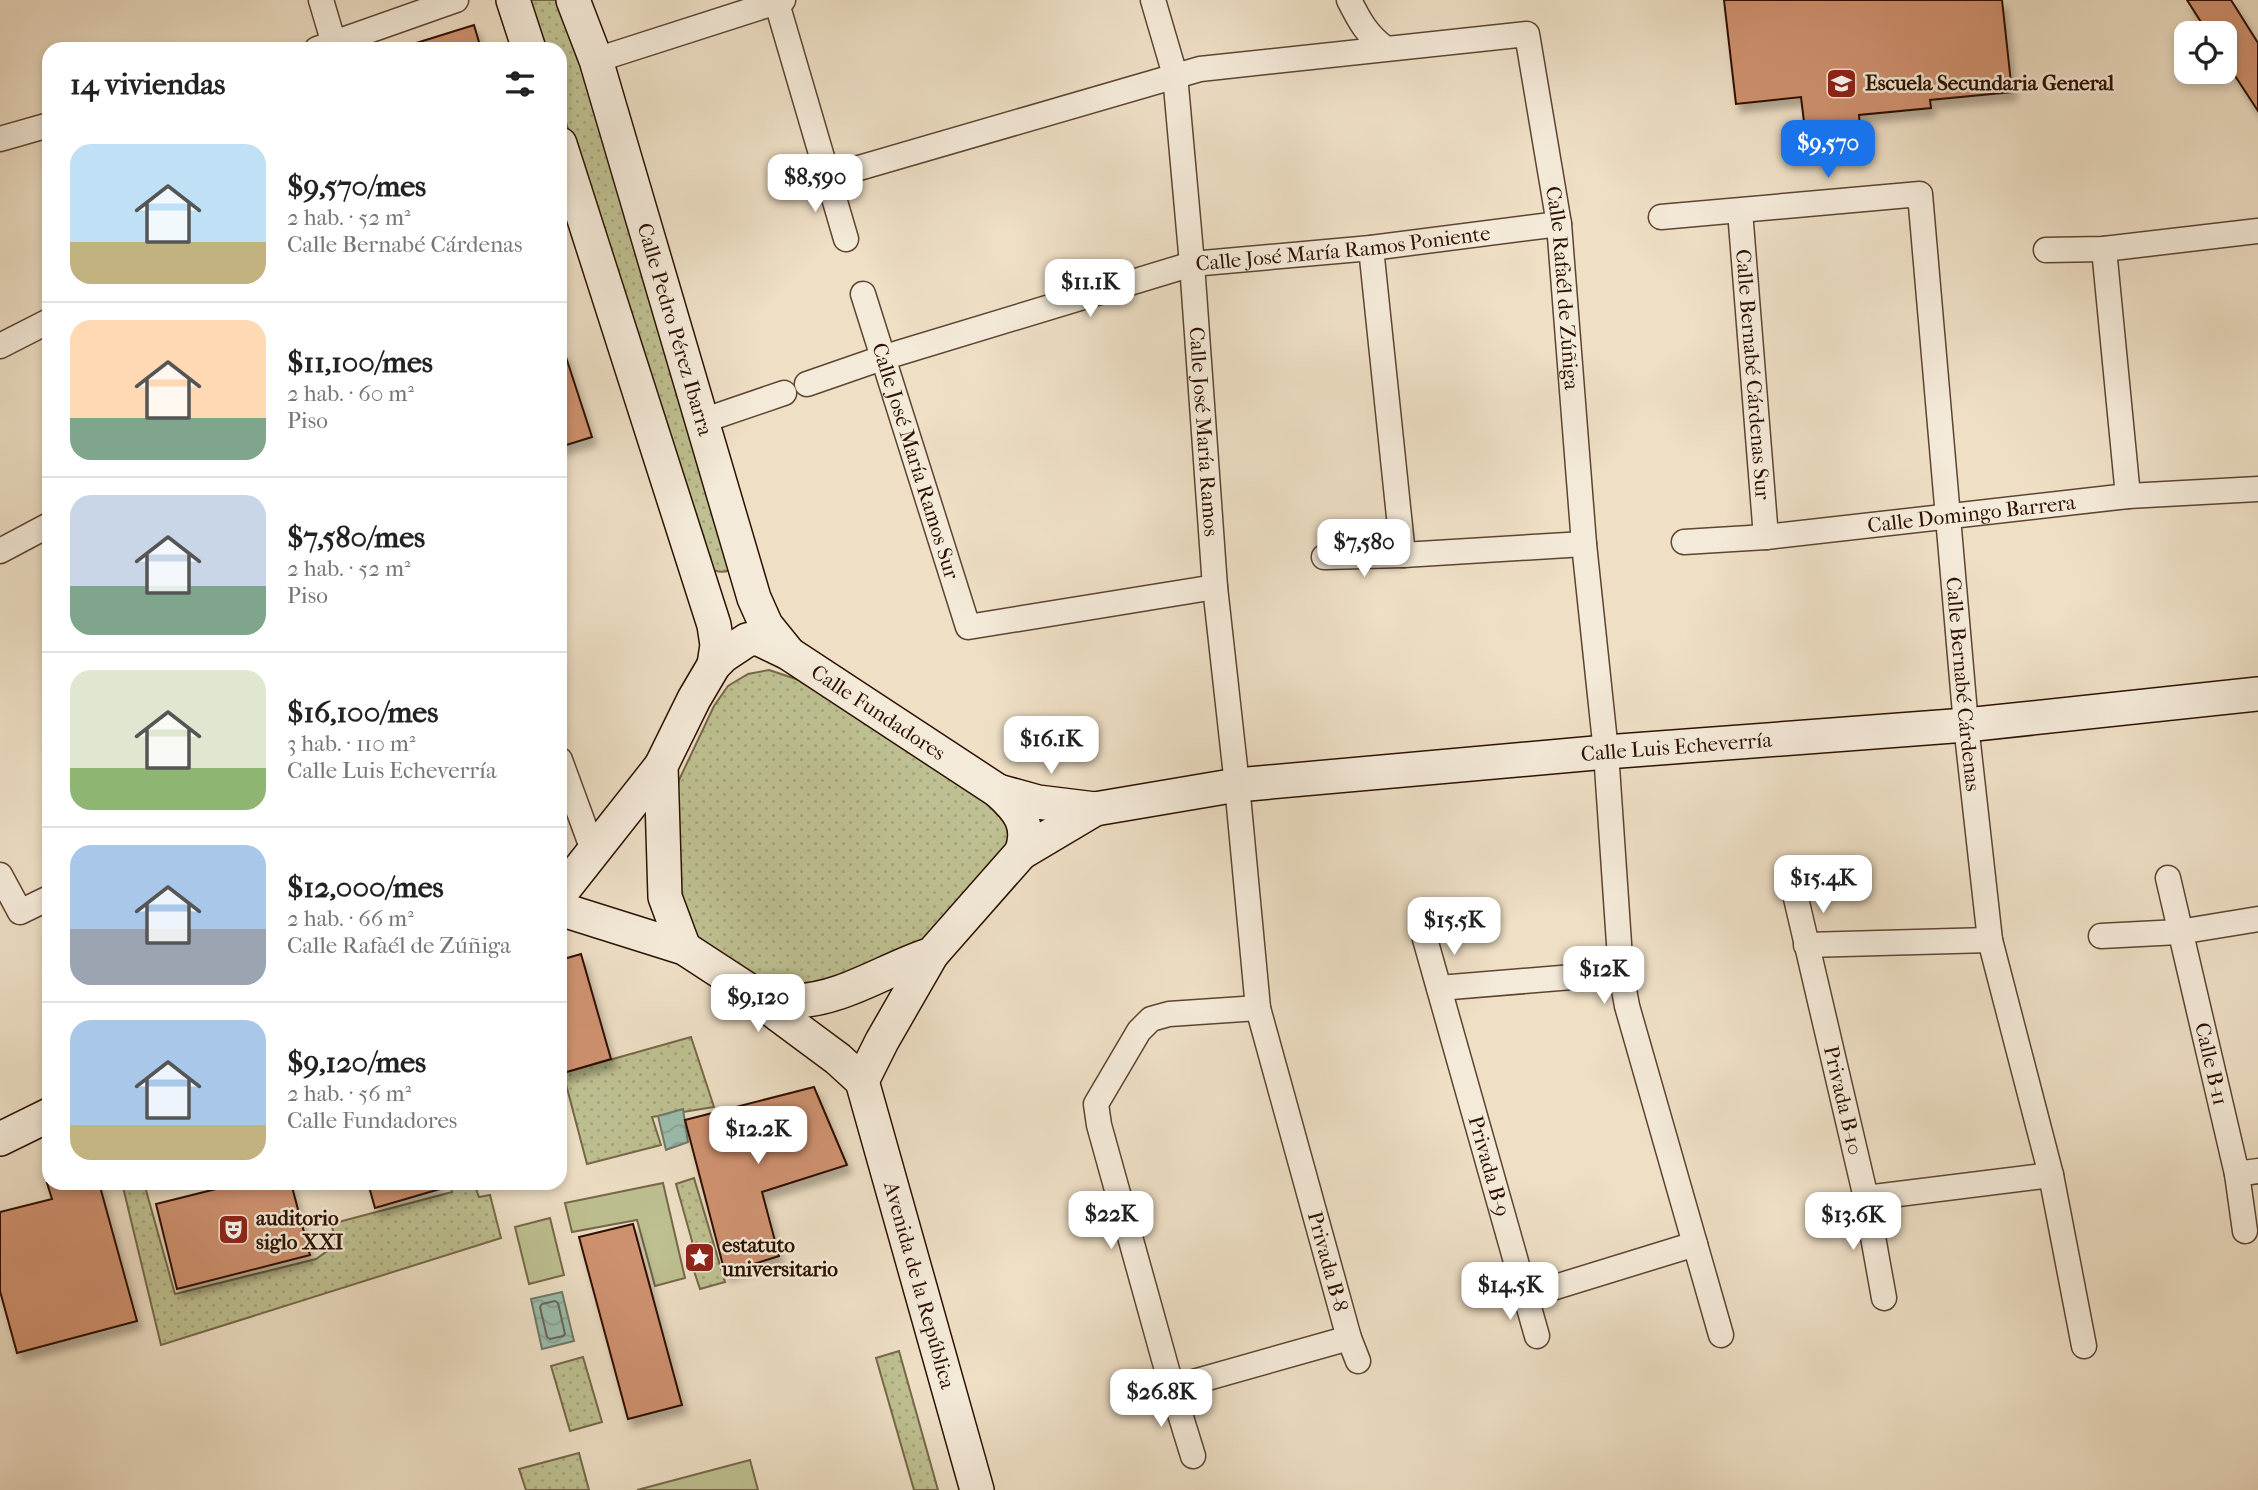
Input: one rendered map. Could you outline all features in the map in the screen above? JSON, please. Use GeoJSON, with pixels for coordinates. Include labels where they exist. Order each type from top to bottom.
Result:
{"type":"FeatureCollection","features":[{"type":"Feature","properties":{"kind":"main road"},"geometry":{"type":"LineString","coordinates":[[513,0],[527,42]]}},
{"type":"Feature","properties":{"kind":"main road","name":"Calle Pedro Pérez Ibarra"},"geometry":{"type":"LineString","coordinates":[[573,0],[596,60],[739,551],[762,619],[788,653]]}},
{"type":"Feature","properties":{"kind":"main road"},"geometry":{"type":"LineString","coordinates":[[567,166],[714,625],[717,645],[714,665]]}},
{"type":"Feature","properties":{"kind":"main road"},"geometry":{"type":"LineString","coordinates":[[695,563],[699,572],[706,577],[724,579],[737,569],[739,551]]}},
{"type":"Feature","properties":{"kind":"main road","name":"Calle Fundadores"},"geometry":{"type":"LineString","coordinates":[[567,886],[662,766],[694,699],[714,665],[747,640],[757,638],[788,653],[998,791],[1015,807],[1025,828],[1025,843],[1021,853]]}},
{"type":"Feature","properties":{"kind":"main road","name":"Calle Luis Echeverría"},"geometry":{"type":"LineString","coordinates":[[998,791],[1038,802],[1095,809],[1237,785],[1606,752],[1966,725],[2258,694]]}},
{"type":"Feature","properties":{"kind":"main road","name":"Calle Fundadores"},"geometry":{"type":"LineString","coordinates":[[662,766],[665,897],[684,948]]}},
{"type":"Feature","properties":{"kind":"main road","name":"Calle Luis Echeverría"},"geometry":{"type":"LineString","coordinates":[[1021,853],[1095,809]]}},
{"type":"Feature","properties":{"kind":"main road"},"geometry":{"type":"LineString","coordinates":[[567,911],[684,948],[756,995],[838,1059],[862,1082],[882,1041],[932,954],[1021,853]]}},
{"type":"Feature","properties":{"kind":"main road"},"geometry":{"type":"LineString","coordinates":[[756,995],[793,1001],[827,995],[861,984],[912,960],[932,954]]}},
{"type":"Feature","properties":{"kind":"main road","name":"Avenida de la República"},"geometry":{"type":"LineString","coordinates":[[862,1082],[976,1490]]}},
{"type":"Feature","properties":{"kind":"main road"},"geometry":{"type":"LineString","coordinates":[[0,1139],[42,1118]]}},
{"type":"Feature","properties":{"kind":"street"},"geometry":{"type":"LineString","coordinates":[[321,0],[326,42]]}},
{"type":"Feature","properties":{"kind":"street"},"geometry":{"type":"LineString","coordinates":[[337,42],[456,0]]}},
{"type":"Feature","properties":{"kind":"street","name":"Calle José María Ramos"},"geometry":{"type":"LineString","coordinates":[[1153,0],[1175,75],[1192,264],[1215,587],[1237,785]]}},
{"type":"Feature","properties":{"kind":"street"},"geometry":{"type":"LineString","coordinates":[[1349,0],[1372,39],[1385,48]]}},
{"type":"Feature","properties":{"kind":"street"},"geometry":{"type":"LineString","coordinates":[[596,60],[778,1],[846,239]]}},
{"type":"Feature","properties":{"kind":"street","name":"Calle Rafaél de Zúñiga"},"geometry":{"type":"LineString","coordinates":[[1385,48],[1527,34],[1559,224],[1584,544],[1606,752],[1621,973],[1627,1006],[1721,1335]]}},
{"type":"Feature","properties":{"kind":"street"},"geometry":{"type":"LineString","coordinates":[[828,177],[1199,69],[1385,48]]}},
{"type":"Feature","properties":{"kind":"street"},"geometry":{"type":"LineString","coordinates":[[0,139],[42,127]]}},
{"type":"Feature","properties":{"kind":"street","name":"Calle Bernabé Cárdenas"},"geometry":{"type":"LineString","coordinates":[[1740,211],[1920,194],[1966,725],[1990,940],[2051,1175],[2084,1346]]}},
{"type":"Feature","properties":{"kind":"street"},"geometry":{"type":"LineString","coordinates":[[1661,217],[1740,211]]}},
{"type":"Feature","properties":{"kind":"street","name":"Calle Bernabé Cárdenas Sur"},"geometry":{"type":"LineString","coordinates":[[1740,211],[1766,537]]}},
{"type":"Feature","properties":{"kind":"street","name":"Calle José María Ramos Poniente"},"geometry":{"type":"LineString","coordinates":[[702,421],[882,358],[1192,264],[1371,248],[1559,224]]}},
{"type":"Feature","properties":{"kind":"street"},"geometry":{"type":"LineString","coordinates":[[2046,250],[2104,249],[2258,231]]}},
{"type":"Feature","properties":{"kind":"street"},"geometry":{"type":"LineString","coordinates":[[1371,248],[1403,555]]}},
{"type":"Feature","properties":{"kind":"street"},"geometry":{"type":"LineString","coordinates":[[2104,249],[2128,496]]}},
{"type":"Feature","properties":{"kind":"street","name":"Calle José María Ramos Sur"},"geometry":{"type":"LineString","coordinates":[[863,294],[968,627],[1215,587]]}},
{"type":"Feature","properties":{"kind":"street"},"geometry":{"type":"LineString","coordinates":[[0,346],[42,325]]}},
{"type":"Feature","properties":{"kind":"street","name":"Calle Domingo Barrera"},"geometry":{"type":"LineString","coordinates":[[1684,542],[1766,537],[2128,496],[2258,489]]}},
{"type":"Feature","properties":{"kind":"street"},"geometry":{"type":"LineString","coordinates":[[0,551],[42,529]]}},
{"type":"Feature","properties":{"kind":"street"},"geometry":{"type":"LineString","coordinates":[[1324,557],[1584,544]]}},
{"type":"Feature","properties":{"kind":"street"},"geometry":{"type":"LineString","coordinates":[[567,779],[594,853]]}},
{"type":"Feature","properties":{"kind":"street","name":"Privada B-8"},"geometry":{"type":"LineString","coordinates":[[1172,1388],[1353,1350],[1258,1007],[1237,785]]}},
{"type":"Feature","properties":{"kind":"street"},"geometry":{"type":"LineString","coordinates":[[0,875],[20,912],[42,901]]}},
{"type":"Feature","properties":{"kind":"street","name":"Calle B-11"},"geometry":{"type":"LineString","coordinates":[[2168,878],[2179,932],[2248,1173],[2245,1231]]}},
{"type":"Feature","properties":{"kind":"street","name":"Privada B-10"},"geometry":{"type":"LineString","coordinates":[[1795,894],[1866,1198],[1884,1298]]}},
{"type":"Feature","properties":{"kind":"street"},"geometry":{"type":"LineString","coordinates":[[2101,936],[2179,932],[2258,919]]}},
{"type":"Feature","properties":{"kind":"street","name":"Privada B-9"},"geometry":{"type":"LineString","coordinates":[[1425,939],[1537,1336]]}},
{"type":"Feature","properties":{"kind":"street"},"geometry":{"type":"LineString","coordinates":[[1806,944],[1990,940]]}},
{"type":"Feature","properties":{"kind":"street"},"geometry":{"type":"LineString","coordinates":[[1439,988],[1621,973]]}},
{"type":"Feature","properties":{"kind":"street"},"geometry":{"type":"LineString","coordinates":[[1193,1456],[1099,1125],[1096,1104],[1139,1031],[1151,1019],[1169,1014],[1258,1007]]}},
{"type":"Feature","properties":{"kind":"street"},"geometry":{"type":"LineString","coordinates":[[1866,1198],[2051,1175]]}},
{"type":"Feature","properties":{"kind":"street"},"geometry":{"type":"LineString","coordinates":[[1526,1296],[1695,1244]]}},
{"type":"Feature","properties":{"kind":"green space"},"geometry":{"type":"Polygon","coordinates":[[[528,0],[560,0],[734,553],[730,570],[718,572],[702,562],[567,126],[567,42],[541,42],[528,0]]]}},
{"type":"Feature","properties":{"kind":"green space"},"geometry":{"type":"Polygon","coordinates":[[[769,670],[796,679],[995,795],[1021,834],[928,943],[816,992],[748,981],[679,922],[674,804],[679,780],[714,706],[728,686],[748,674],[769,670]]]}},
{"type":"Feature","properties":{"kind":"green space"},"geometry":{"type":"Polygon","coordinates":[[[691,1037],[714,1107],[652,1117],[661,1145],[587,1164],[567,1088],[567,1072],[691,1037]]]}},
{"type":"Feature","properties":{"kind":"green space"},"geometry":{"type":"Polygon","coordinates":[[[694,1178],[725,1282],[700,1289],[691,1262],[692,1241],[676,1184],[694,1178]]]}},
{"type":"Feature","properties":{"kind":"green space"},"geometry":{"type":"Polygon","coordinates":[[[663,1183],[685,1278],[655,1286],[637,1220],[572,1232],[565,1203],[663,1183]]]}},
{"type":"Feature","properties":{"kind":"green space"},"geometry":{"type":"Polygon","coordinates":[[[124,1190],[146,1190],[175,1294],[316,1259],[337,1244],[331,1224],[452,1190],[476,1190],[479,1197],[490,1195],[501,1238],[161,1345],[124,1190]]]}},
{"type":"Feature","properties":{"kind":"green space"},"geometry":{"type":"Polygon","coordinates":[[[550,1218],[564,1275],[529,1284],[515,1227],[550,1218]]]}},
{"type":"Feature","properties":{"kind":"green space"},"geometry":{"type":"Polygon","coordinates":[[[899,1351],[938,1490],[914,1490],[876,1358],[899,1351]]]}},
{"type":"Feature","properties":{"kind":"green space"},"geometry":{"type":"Polygon","coordinates":[[[583,1357],[602,1422],[570,1431],[551,1366],[583,1357]]]}},
{"type":"Feature","properties":{"kind":"green space"},"geometry":{"type":"Polygon","coordinates":[[[579,1453],[589,1490],[526,1490],[519,1469],[579,1453]]]}},
{"type":"Feature","properties":{"kind":"green space"},"geometry":{"type":"Polygon","coordinates":[[[750,1460],[758,1490],[637,1490],[750,1460]]]}},
{"type":"Feature","properties":{"kind":"water"},"geometry":{"type":"Polygon","coordinates":[[[683,1109],[688,1142],[666,1150],[658,1116],[683,1109]]]}},
{"type":"Feature","properties":{"kind":"water"},"geometry":{"type":"Polygon","coordinates":[[[562,1292],[574,1341],[542,1349],[531,1299],[562,1292]]]}},
{"type":"Feature","properties":{"kind":"building"},"geometry":{"type":"Polygon","coordinates":[[[1724,0],[2002,0],[2012,92],[1930,100],[1931,108],[1859,115],[1861,142],[1807,147],[1801,97],[1736,104],[1724,0]]]}},
{"type":"Feature","properties":{"kind":"building"},"geometry":{"type":"Polygon","coordinates":[[[2187,0],[2231,0],[2258,43],[2258,111],[2237,79],[2237,21],[2200,21],[2187,0]]]}},
{"type":"Feature","properties":{"kind":"building"},"geometry":{"type":"Polygon","coordinates":[[[474,25],[479,42],[419,42],[474,25]]]}},
{"type":"Feature","properties":{"kind":"building"},"geometry":{"type":"Polygon","coordinates":[[[567,360],[592,437],[567,445],[567,360]]]}},
{"type":"Feature","properties":{"kind":"building"},"geometry":{"type":"Polygon","coordinates":[[[581,954],[611,1059],[567,1072],[567,958],[581,954]]]}},
{"type":"Feature","properties":{"kind":"building"},"geometry":{"type":"Polygon","coordinates":[[[814,1087],[847,1165],[762,1192],[779,1256],[725,1273],[685,1120],[814,1087]]]}},
{"type":"Feature","properties":{"kind":"building"},"geometry":{"type":"Polygon","coordinates":[[[49,1190],[101,1190],[137,1321],[17,1353],[0,1291],[0,1212],[52,1199],[49,1190]]]}},
{"type":"Feature","properties":{"kind":"building","name":"auditorio siglo XXI"},"geometry":{"type":"Polygon","coordinates":[[[212,1190],[293,1190],[310,1255],[177,1289],[156,1204],[212,1190]]]}},
{"type":"Feature","properties":{"kind":"building"},"geometry":{"type":"Polygon","coordinates":[[[370,1190],[437,1190],[375,1208],[370,1190]]]}},
{"type":"Feature","properties":{"kind":"building"},"geometry":{"type":"Polygon","coordinates":[[[633,1224],[682,1405],[628,1419],[579,1237],[633,1224]]]}},
{"type":"Feature","properties":{"kind":"place","name":"Escuela Secundaria General"},"geometry":{"type":"Point","coordinates":[1842,83]}},
{"type":"Feature","properties":{"kind":"place","name":"auditorio siglo XXI"},"geometry":{"type":"Point","coordinates":[233,1230]}},
{"type":"Feature","properties":{"kind":"place","name":"estatuto universitario"},"geometry":{"type":"Point","coordinates":[699,1257]}}]}
